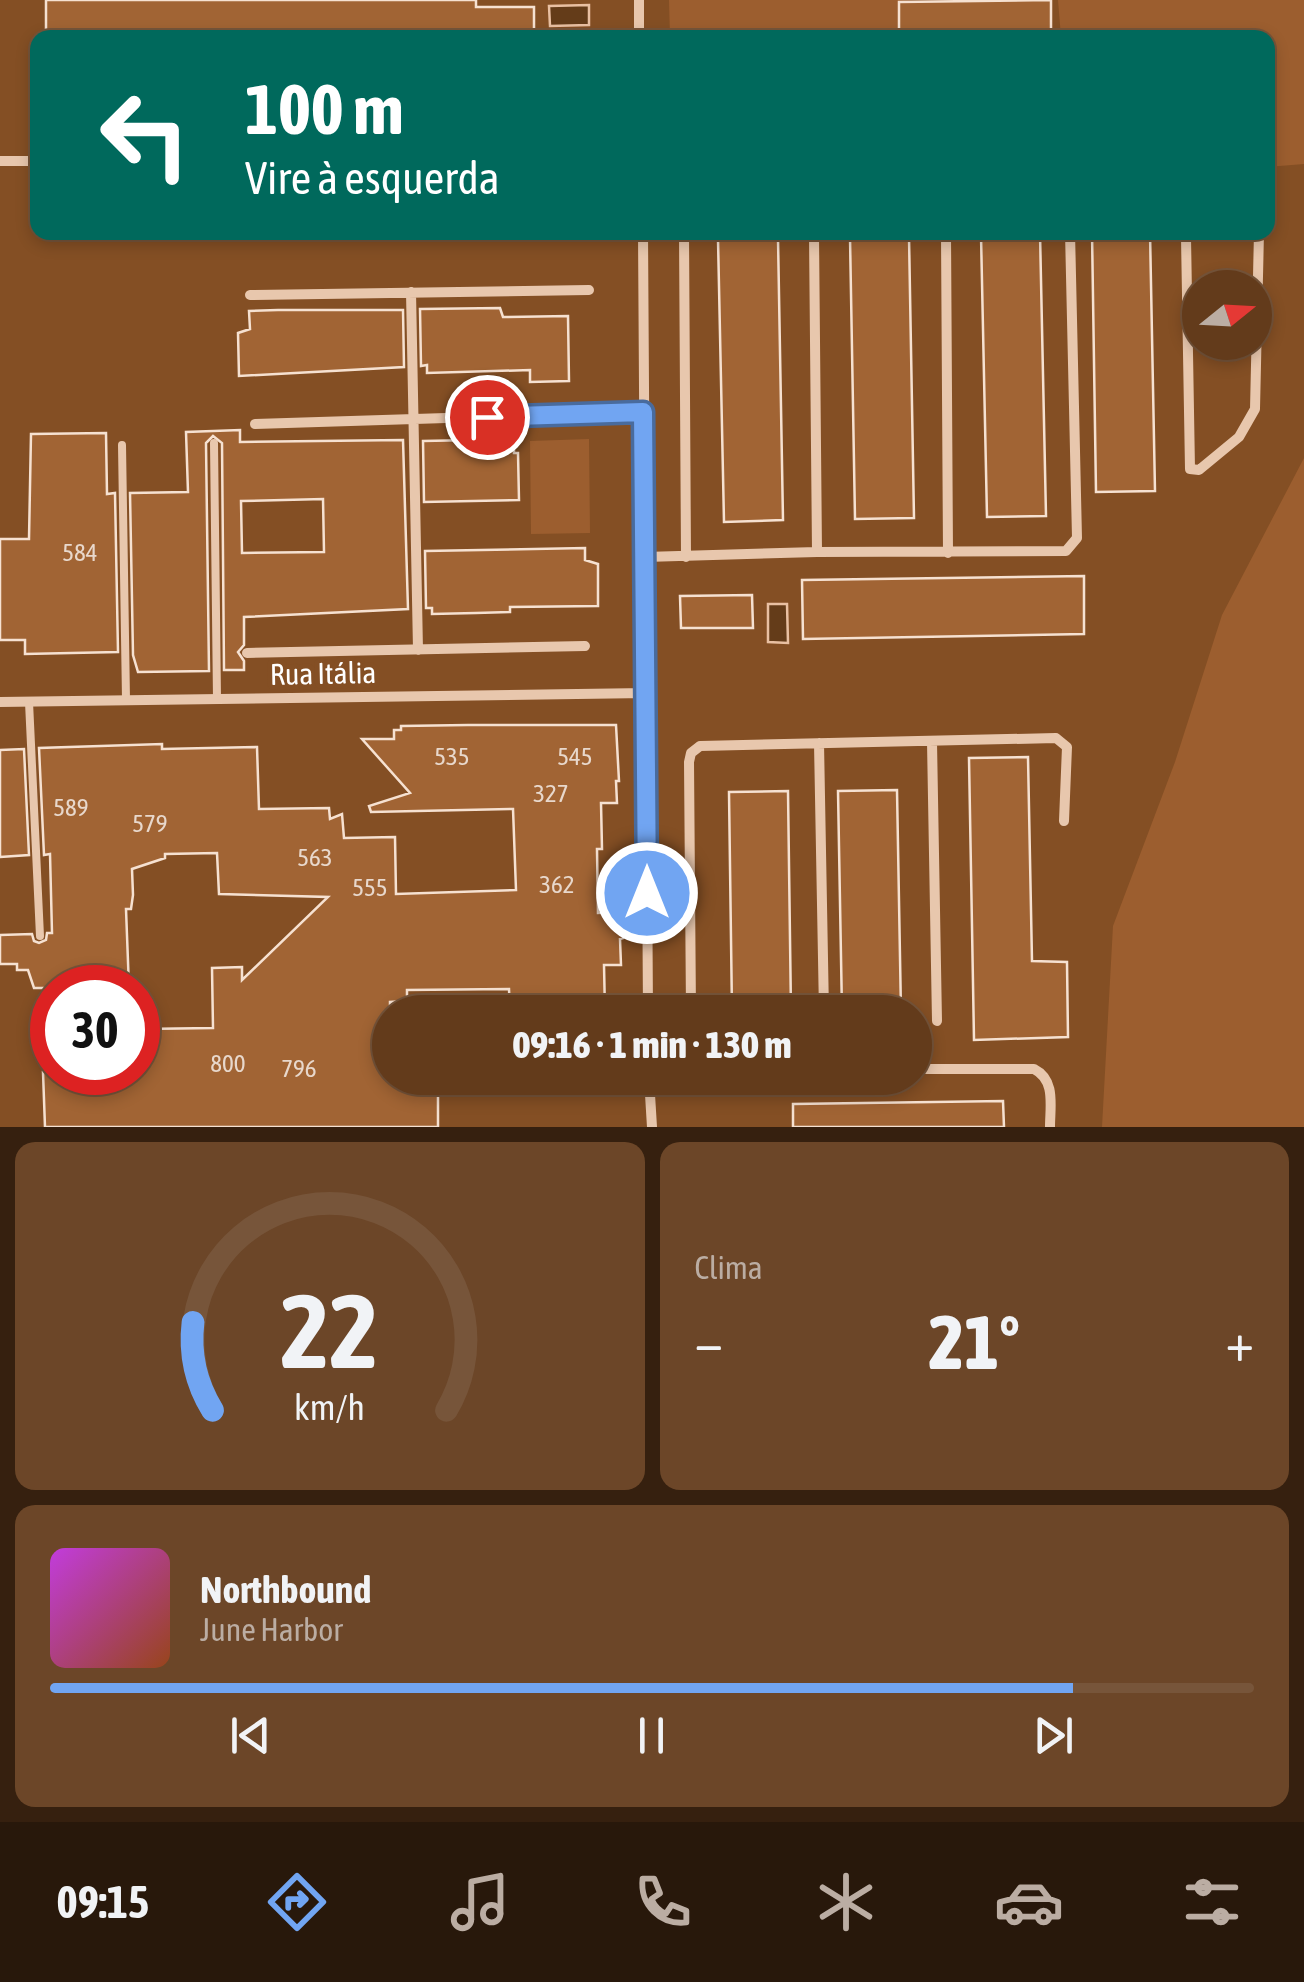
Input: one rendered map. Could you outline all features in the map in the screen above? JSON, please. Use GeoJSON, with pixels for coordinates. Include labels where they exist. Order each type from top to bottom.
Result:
{"type":"FeatureCollection","features":[{"type":"Feature","properties":{"kind":"street"},"geometry":{"type":"LineString","coordinates":[[638,0],[640,30]]}},
{"type":"Feature","properties":{"kind":"street"},"geometry":{"type":"LineString","coordinates":[[0,161],[30,161]]}},
{"type":"Feature","properties":{"kind":"street"},"geometry":{"type":"LineString","coordinates":[[642,240],[648,995]]}},
{"type":"Feature","properties":{"kind":"street"},"geometry":{"type":"LineString","coordinates":[[684,240],[686,557]]}},
{"type":"Feature","properties":{"kind":"street"},"geometry":{"type":"LineString","coordinates":[[814,240],[817,552]]}},
{"type":"Feature","properties":{"kind":"street"},"geometry":{"type":"LineString","coordinates":[[946,240],[948,553]]}},
{"type":"Feature","properties":{"kind":"street"},"geometry":{"type":"LineString","coordinates":[[645,557],[1066,551],[1076,543],[1070,240]]}},
{"type":"Feature","properties":{"kind":"street"},"geometry":{"type":"LineString","coordinates":[[1186,240],[1190,469],[1199,470],[1239,437],[1255,408],[1259,240]]}},
{"type":"Feature","properties":{"kind":"street"},"geometry":{"type":"LineString","coordinates":[[250,295],[589,290]]}},
{"type":"Feature","properties":{"kind":"street"},"geometry":{"type":"LineString","coordinates":[[410,292],[418,650]]}},
{"type":"Feature","properties":{"kind":"street"},"geometry":{"type":"LineString","coordinates":[[254,424],[643,412]]}},
{"type":"Feature","properties":{"kind":"street"},"geometry":{"type":"LineString","coordinates":[[247,654],[585,646]]}},
{"type":"Feature","properties":{"kind":"street","name":"Rua Itália"},"geometry":{"type":"LineString","coordinates":[[0,702],[646,693]]}},
{"type":"Feature","properties":{"kind":"street"},"geometry":{"type":"LineString","coordinates":[[691,995],[691,754],[700,746],[1056,738],[1066,747],[1064,822]]}},
{"type":"Feature","properties":{"kind":"street"},"geometry":{"type":"LineString","coordinates":[[932,742],[937,1021]]}},
{"type":"Feature","properties":{"kind":"street"},"geometry":{"type":"LineString","coordinates":[[818,743],[824,995]]}},
{"type":"Feature","properties":{"kind":"street"},"geometry":{"type":"LineString","coordinates":[[932,1069],[1034,1070],[1043,1074],[1049,1084],[1050,1127]]}},
{"type":"Feature","properties":{"kind":"street"},"geometry":{"type":"LineString","coordinates":[[650,1095],[652,1127]]}},
{"type":"Feature","properties":{"kind":"lane"},"geometry":{"type":"LineString","coordinates":[[214,443],[217,699]]}},
{"type":"Feature","properties":{"kind":"lane"},"geometry":{"type":"LineString","coordinates":[[122,445],[126,700]]}},
{"type":"Feature","properties":{"kind":"lane"},"geometry":{"type":"LineString","coordinates":[[29,702],[40,936]]}},
{"type":"Feature","properties":{"kind":"shaded area"},"geometry":{"type":"Polygon","coordinates":[[[669,0],[912,0],[904,1],[906,30],[670,30],[669,0]]]}},
{"type":"Feature","properties":{"kind":"shaded area"},"geometry":{"type":"Polygon","coordinates":[[[1058,0],[1304,0],[1304,164],[1275,166],[1275,30],[1060,30],[1058,0]]]}},
{"type":"Feature","properties":{"kind":"shaded area"},"geometry":{"type":"Polygon","coordinates":[[[589,5],[589,25],[550,26],[549,6],[589,5]]]}},
{"type":"Feature","properties":{"kind":"shaded area"},"geometry":{"type":"Polygon","coordinates":[[[589,439],[590,533],[531,534],[530,441],[589,439]]]}},
{"type":"Feature","properties":{"kind":"shaded area"},"geometry":{"type":"Polygon","coordinates":[[[1304,458],[1304,1127],[1102,1127],[1113,926],[1175,762],[1222,615],[1304,458]]]}},
{"type":"Feature","properties":{"kind":"shaded area"},"geometry":{"type":"Polygon","coordinates":[[[768,604],[787,604],[788,643],[768,642],[768,604]]]}},
{"type":"Feature","properties":{"kind":"building"},"geometry":{"type":"Polygon","coordinates":[[[46,0],[476,0],[476,7],[534,7],[534,30],[46,30],[46,0]]]}},
{"type":"Feature","properties":{"kind":"building"},"geometry":{"type":"Polygon","coordinates":[[[1051,0],[1051,30],[899,30],[899,2],[1051,0]]]}},
{"type":"Feature","properties":{"kind":"building"},"geometry":{"type":"Polygon","coordinates":[[[718,240],[778,240],[783,520],[724,522],[718,240]]]}},
{"type":"Feature","properties":{"kind":"building"},"geometry":{"type":"Polygon","coordinates":[[[850,240],[909,240],[914,518],[855,519],[850,240]]]}},
{"type":"Feature","properties":{"kind":"building"},"geometry":{"type":"Polygon","coordinates":[[[981,240],[1040,240],[1046,516],[987,517],[981,240]]]}},
{"type":"Feature","properties":{"kind":"building"},"geometry":{"type":"Polygon","coordinates":[[[1092,240],[1150,240],[1155,491],[1096,492],[1092,240]]]}},
{"type":"Feature","properties":{"kind":"building"},"geometry":{"type":"Polygon","coordinates":[[[500,308],[503,317],[568,316],[569,381],[530,382],[530,370],[427,373],[427,365],[421,366],[420,309],[500,308]]]}},
{"type":"Feature","properties":{"kind":"building"},"geometry":{"type":"Polygon","coordinates":[[[403,310],[404,367],[239,376],[238,333],[250,329],[249,311],[403,310]]]}},
{"type":"Feature","properties":{"kind":"building"},"geometry":{"type":"Polygon","coordinates":[[[240,430],[240,442],[403,440],[408,609],[244,617],[244,645],[238,652],[244,670],[224,670],[222,443],[213,436],[206,443],[209,671],[138,672],[133,655],[130,493],[188,492],[186,432],[240,430]],[[323,499],[241,501],[242,553],[324,552],[323,499]]]}},
{"type":"Feature","properties":{"kind":"building"},"geometry":{"type":"Polygon","coordinates":[[[106,433],[107,494],[115,493],[118,652],[25,654],[25,640],[0,640],[0,539],[29,539],[31,434],[106,433]]]}},
{"type":"Feature","properties":{"kind":"building"},"geometry":{"type":"Polygon","coordinates":[[[473,440],[473,446],[514,448],[514,453],[518,453],[519,500],[424,502],[423,441],[473,440]]]}},
{"type":"Feature","properties":{"kind":"building"},"geometry":{"type":"Polygon","coordinates":[[[585,548],[585,560],[598,564],[598,606],[510,607],[510,612],[432,614],[432,608],[426,608],[425,551],[585,548]]]}},
{"type":"Feature","properties":{"kind":"building"},"geometry":{"type":"Polygon","coordinates":[[[1084,576],[1084,634],[803,639],[802,580],[1084,576]]]}},
{"type":"Feature","properties":{"kind":"building"},"geometry":{"type":"Polygon","coordinates":[[[752,595],[753,628],[681,628],[680,596],[752,595]]]}},
{"type":"Feature","properties":{"kind":"building"},"geometry":{"type":"Polygon","coordinates":[[[616,725],[617,803],[601,803],[598,913],[623,912],[623,938],[621,965],[604,965],[605,995],[509,995],[509,989],[407,990],[407,995],[372,995],[372,1095],[438,1095],[438,1127],[45,1127],[44,1095],[160,1095],[160,1029],[213,1028],[212,968],[242,967],[242,980],[328,897],[219,894],[217,853],[165,854],[165,858],[132,869],[131,909],[126,909],[128,965],[30,965],[30,976],[28,970],[17,970],[17,964],[0,964],[0,935],[32,934],[39,943],[46,940],[47,933],[52,933],[50,854],[44,855],[39,748],[162,744],[162,749],[257,747],[259,809],[329,808],[330,819],[342,814],[344,838],[395,837],[396,894],[516,890],[513,809],[371,812],[369,806],[410,793],[362,739],[394,739],[394,730],[401,730],[401,726],[616,725]]]}},
{"type":"Feature","properties":{"kind":"building"},"geometry":{"type":"Polygon","coordinates":[[[24,749],[29,855],[0,857],[0,750],[24,749]]]}},
{"type":"Feature","properties":{"kind":"building"},"geometry":{"type":"Polygon","coordinates":[[[1028,757],[1032,961],[1067,962],[1068,1037],[974,1040],[969,758],[1028,757]]]}},
{"type":"Feature","properties":{"kind":"building"},"geometry":{"type":"Polygon","coordinates":[[[897,790],[901,995],[842,995],[838,791],[897,790]]]}},
{"type":"Feature","properties":{"kind":"building"},"geometry":{"type":"Polygon","coordinates":[[[788,791],[791,995],[732,995],[729,792],[788,791]]]}},
{"type":"Feature","properties":{"kind":"building"},"geometry":{"type":"Polygon","coordinates":[[[1003,1101],[1004,1127],[793,1127],[793,1104],[1003,1101]]]}},
{"type":"Feature","properties":{"kind":"route"},"geometry":{"type":"LineString","coordinates":[[487,417],[643,412],[647,893]]}}]}
